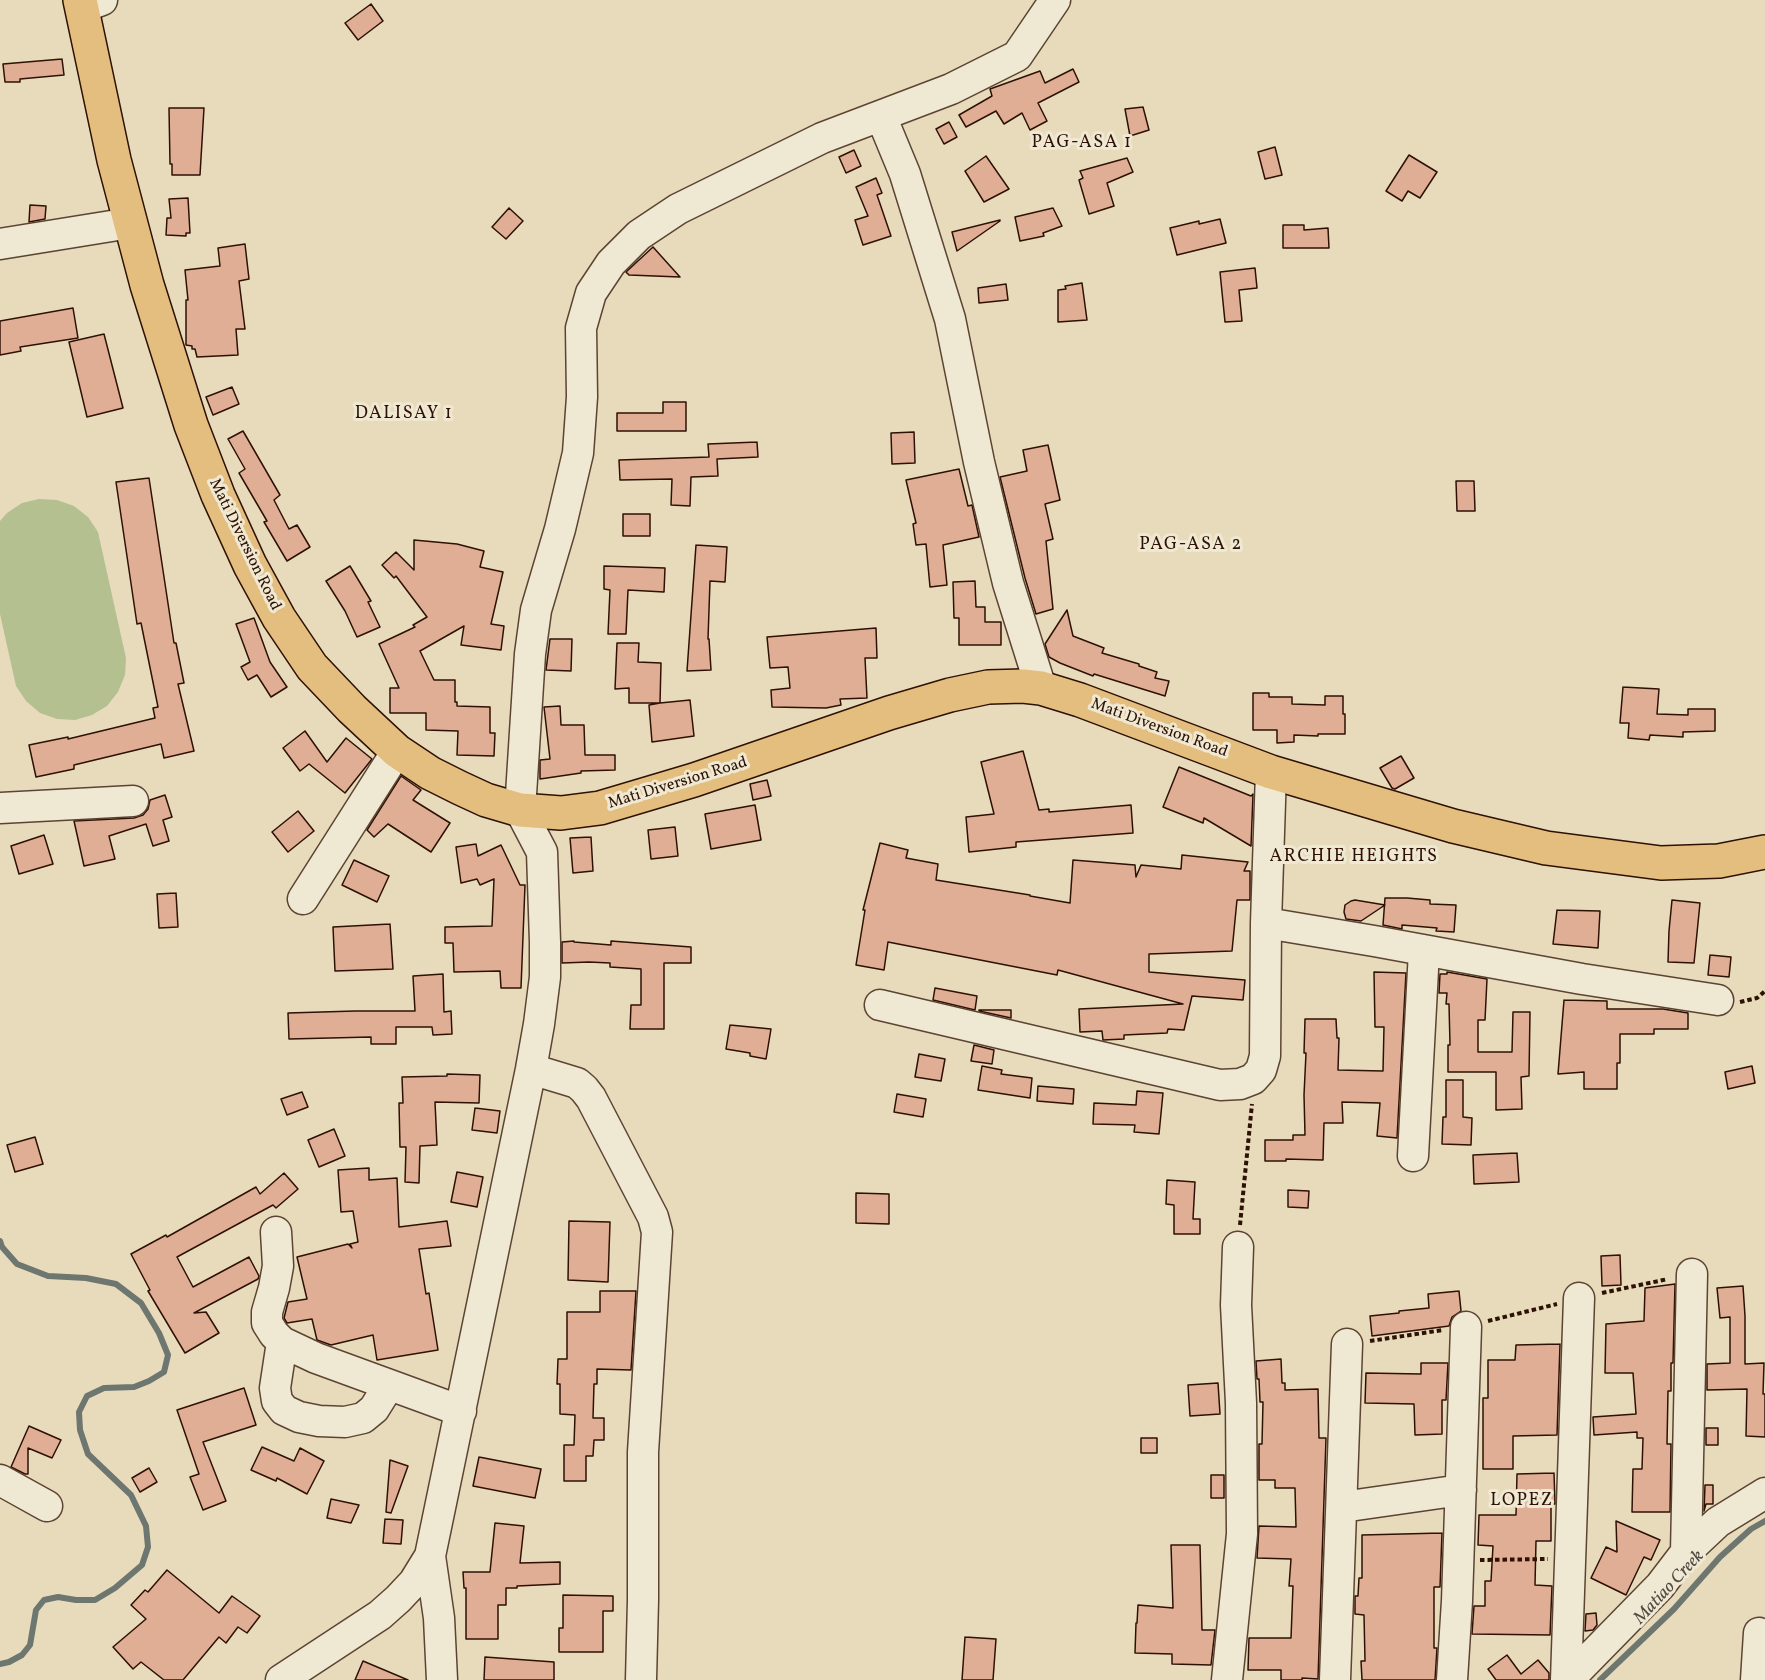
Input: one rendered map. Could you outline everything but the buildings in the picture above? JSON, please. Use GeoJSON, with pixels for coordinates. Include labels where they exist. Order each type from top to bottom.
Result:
{"type":"FeatureCollection","features":[{"type":"Feature","properties":{"kind":"highway","name":"Mati Diversion Road"},"geometry":{"type":"LineString","coordinates":[[88,3],[102,109],[129,223],[191,425],[218,495],[250,565],[279,618],[312,667],[397,751],[430,774],[486,800],[520,810],[561,813],[600,808],[676,786],[950,694],[988,687],[1023,686],[1041,688],[1080,700],[1272,771],[1453,826],[1546,848],[1661,863],[1719,861],[1765,852]]}},
{"type":"Feature","properties":{"kind":"street"},"geometry":{"type":"LineString","coordinates":[[281,1680],[380,1615],[414,1582],[430,1556],[531,1069],[544,977],[542,852],[520,810],[531,643],[536,610],[560,529],[578,453],[582,397],[581,328],[591,293],[611,263],[639,235],[678,209],[822,138],[951,89],[1017,56],[1055,0]]}},
{"type":"Feature","properties":{"kind":"street"},"geometry":{"type":"LineString","coordinates":[[881,116],[905,174],[950,319],[979,462],[1008,583],[1041,688]]}},
{"type":"Feature","properties":{"kind":"street"},"geometry":{"type":"LineString","coordinates":[[0,244],[129,223]]}},
{"type":"Feature","properties":{"kind":"street"},"geometry":{"type":"LineString","coordinates":[[303,899],[397,751]]}},
{"type":"Feature","properties":{"kind":"street"},"geometry":{"type":"LineString","coordinates":[[880,1005],[1220,1085],[1240,1084],[1253,1080],[1261,1070],[1265,1056],[1266,923],[1272,771]]}},
{"type":"Feature","properties":{"kind":"street"},"geometry":{"type":"LineString","coordinates":[[0,808],[133,801]]}},
{"type":"Feature","properties":{"kind":"street"},"geometry":{"type":"LineString","coordinates":[[542,852],[561,813]]}},
{"type":"Feature","properties":{"kind":"street"},"geometry":{"type":"LineString","coordinates":[[1266,923],[1582,979],[1718,1000]]}},
{"type":"Feature","properties":{"kind":"street"},"geometry":{"type":"LineString","coordinates":[[1413,1156],[1424,951]]}},
{"type":"Feature","properties":{"kind":"street"},"geometry":{"type":"LineString","coordinates":[[531,1069],[577,1083],[591,1098],[653,1217],[657,1232],[643,1452],[641,1680]]}},
{"type":"Feature","properties":{"kind":"street"},"geometry":{"type":"LineString","coordinates":[[276,1232],[278,1266],[267,1312],[267,1323],[282,1342],[316,1358],[461,1411]]}},
{"type":"Feature","properties":{"kind":"street"},"geometry":{"type":"LineString","coordinates":[[1227,1680],[1242,1534],[1241,1403],[1236,1305],[1238,1247]]}},
{"type":"Feature","properties":{"kind":"street"},"geometry":{"type":"LineString","coordinates":[[1686,1552],[1692,1274]]}},
{"type":"Feature","properties":{"kind":"street"},"geometry":{"type":"LineString","coordinates":[[1567,1680],[1579,1298]]}},
{"type":"Feature","properties":{"kind":"street"},"geometry":{"type":"LineString","coordinates":[[1452,1680],[1459,1560],[1466,1327]]}},
{"type":"Feature","properties":{"kind":"street"},"geometry":{"type":"LineString","coordinates":[[282,1342],[275,1388],[277,1401],[284,1410],[299,1417],[319,1421],[345,1422],[363,1418],[374,1409],[389,1385]]}},
{"type":"Feature","properties":{"kind":"street"},"geometry":{"type":"LineString","coordinates":[[1335,1680],[1347,1344]]}},
{"type":"Feature","properties":{"kind":"street"},"geometry":{"type":"LineString","coordinates":[[0,1480],[47,1506]]}},
{"type":"Feature","properties":{"kind":"street"},"geometry":{"type":"LineString","coordinates":[[1342,1507],[1461,1490]]}},
{"type":"Feature","properties":{"kind":"street"},"geometry":{"type":"LineString","coordinates":[[1567,1680],[1660,1586],[1686,1552],[1718,1522],[1765,1493]]}},
{"type":"Feature","properties":{"kind":"street"},"geometry":{"type":"LineString","coordinates":[[430,1556],[439,1618],[442,1680]]}},
{"type":"Feature","properties":{"kind":"street"},"geometry":{"type":"LineString","coordinates":[[1756,1680],[1759,1634]]}},
{"type":"Feature","properties":{"kind":"path"},"geometry":{"type":"LineString","coordinates":[[1238,1247],[1253,1080]]}},
{"type":"Feature","properties":{"kind":"path"},"geometry":{"type":"LineString","coordinates":[[1347,1344],[1466,1327],[1579,1298],[1692,1274]]}},
{"type":"Feature","properties":{"kind":"path"},"geometry":{"type":"LineString","coordinates":[[1459,1560],[1570,1558]]}},
{"type":"Feature","properties":{"kind":"green space"},"geometry":{"type":"Polygon","coordinates":[[[39,499],[57,500],[74,506],[88,517],[98,532],[126,658],[125,675],[118,692],[107,706],[92,715],[75,720],[57,719],[40,713],[26,701],[16,686],[0,614],[0,521],[22,503],[39,499]]]}},
{"type":"Feature","properties":{"kind":"waterway"},"geometry":{"type":"LineString","coordinates":[[0,1241],[2,1247],[17,1264],[48,1276],[86,1278],[116,1284],[141,1303],[159,1333],[168,1355],[164,1372],[134,1387],[104,1388],[87,1396],[79,1412],[80,1430],[88,1454],[131,1495],[146,1526],[148,1547],[142,1565],[115,1588],[95,1600],[58,1597],[44,1600],[36,1610],[30,1645],[22,1655],[0,1664]]}},
{"type":"Feature","properties":{"kind":"waterway","name":"Matiao Creek"},"geometry":{"type":"LineString","coordinates":[[1600,1680],[1674,1609],[1720,1557],[1751,1529],[1765,1521]]}},
{"type":"Feature","properties":{"kind":"district","name":"PAG-ASA 1"},"geometry":{"type":"Point","coordinates":[1082,144]}},
{"type":"Feature","properties":{"kind":"district","name":"DALISAY 1"},"geometry":{"type":"Point","coordinates":[404,415]}},
{"type":"Feature","properties":{"kind":"district","name":"PAG-ASA 2"},"geometry":{"type":"Point","coordinates":[1191,546]}},
{"type":"Feature","properties":{"kind":"district","name":"ARCHIE HEIGHTS"},"geometry":{"type":"Point","coordinates":[1354,858]}},
{"type":"Feature","properties":{"kind":"district","name":"LOPEZ"},"geometry":{"type":"Point","coordinates":[1522,1502]}}]}
